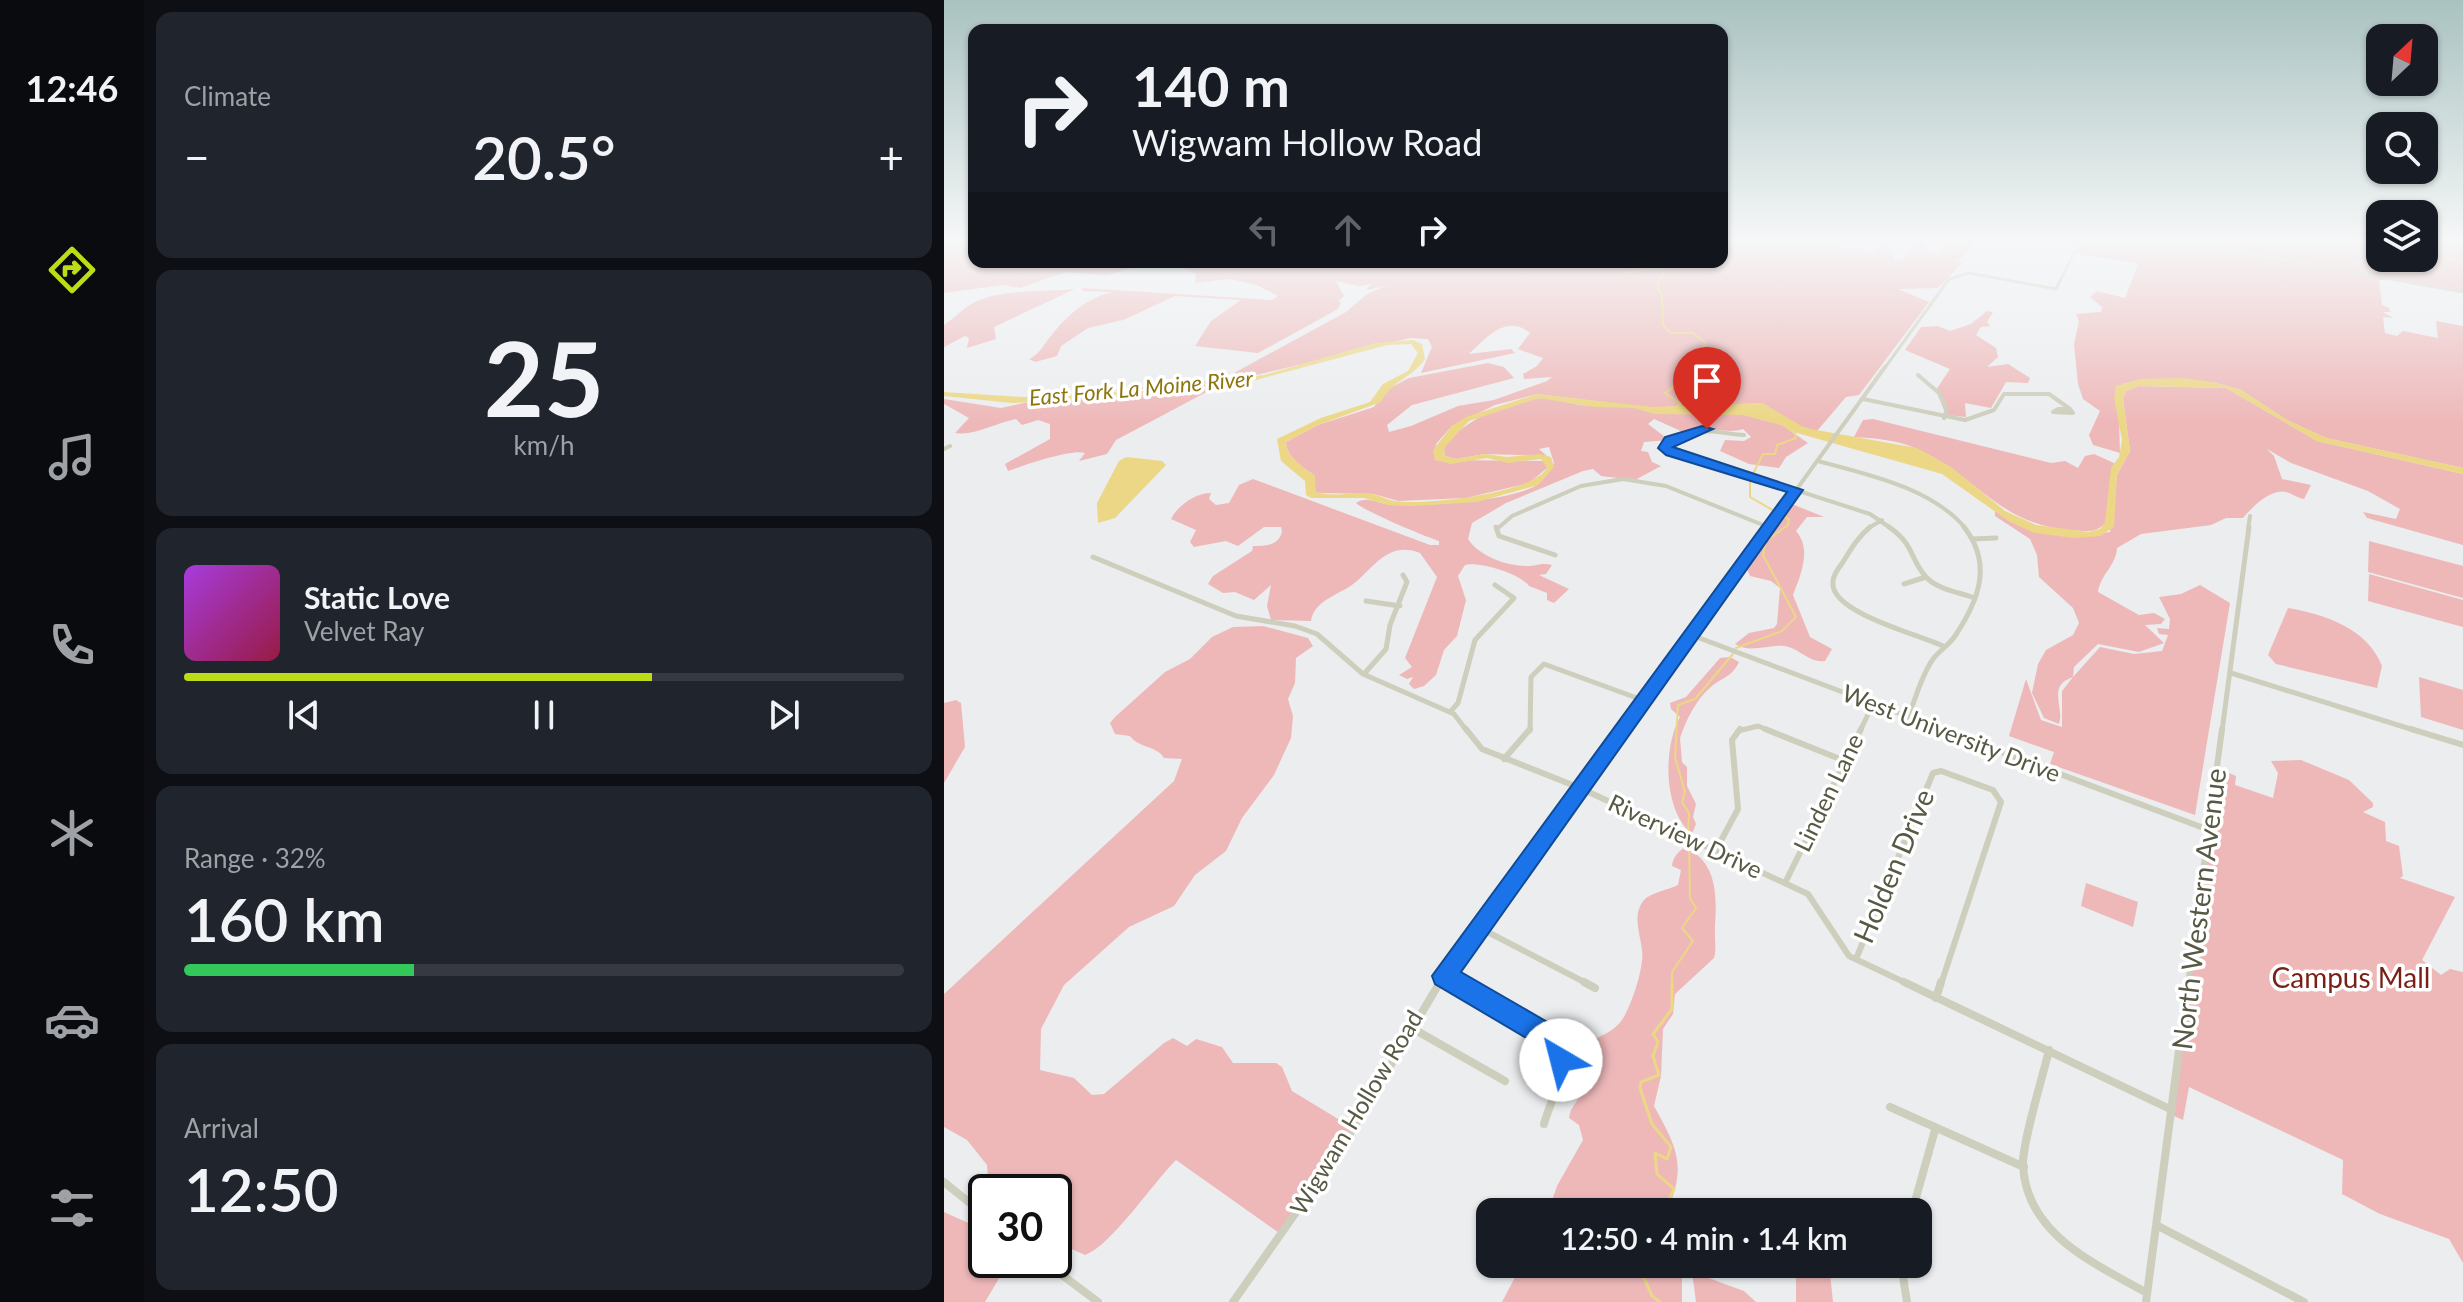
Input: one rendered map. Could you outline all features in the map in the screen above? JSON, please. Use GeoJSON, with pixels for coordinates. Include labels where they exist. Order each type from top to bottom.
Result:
{"type":"FeatureCollection","features":[{"type":"Feature","properties":{"kind":"street","name":"Wigwam Hollow Road"},"geometry":{"type":"LineString","coordinates":[[1233,1302],[1342,1147],[1410,1027],[1478,927],[1694,636],[1768,527],[1933,302]]}},
{"type":"Feature","properties":{"kind":"street"},"geometry":{"type":"LineString","coordinates":[[1918,375],[1939,393],[1947,409],[1944,418]]}},
{"type":"Feature","properties":{"kind":"street"},"geometry":{"type":"LineString","coordinates":[[1863,399],[1965,420],[1992,411],[2004,394],[2047,394],[2063,398],[2070,409]]}},
{"type":"Feature","properties":{"kind":"street"},"geometry":{"type":"LineString","coordinates":[[1744,435],[1703,429],[1670,440],[1665,448],[1863,511],[1882,520],[1906,539],[1926,577],[1943,588],[1972,597]]}},
{"type":"Feature","properties":{"kind":"street"},"geometry":{"type":"LineString","coordinates":[[944,449],[950,446]]}},
{"type":"Feature","properties":{"kind":"street"},"geometry":{"type":"LineString","coordinates":[[1818,461],[1908,489],[1945,512],[1972,539],[1983,566],[1957,633],[1931,664],[1908,717]]}},
{"type":"Feature","properties":{"kind":"street"},"geometry":{"type":"LineString","coordinates":[[1555,555],[1499,536],[1496,527],[1549,501],[1606,479],[1630,479],[1663,487],[1721,505],[1768,527]]}},
{"type":"Feature","properties":{"kind":"street","name":"North Western Avenue"},"geometry":{"type":"LineString","coordinates":[[2147,1297],[2250,516]]}},
{"type":"Feature","properties":{"kind":"street"},"geometry":{"type":"LineString","coordinates":[[1882,520],[1862,533],[1838,569],[1832,585],[1836,596],[1856,612],[1925,636],[1945,647]]}},
{"type":"Feature","properties":{"kind":"street"},"geometry":{"type":"LineString","coordinates":[[1972,539],[1996,538]]}},
{"type":"Feature","properties":{"kind":"street","name":"Riverview Drive"},"geometry":{"type":"LineString","coordinates":[[1093,557],[1236,616],[1312,632],[1363,674],[1450,712],[1475,744],[1504,759],[1580,788],[1812,897],[1842,950],[1856,959],[2172,1110]]}},
{"type":"Feature","properties":{"kind":"street"},"geometry":{"type":"LineString","coordinates":[[1363,674],[1383,653],[1407,582],[1403,575]]}},
{"type":"Feature","properties":{"kind":"street"},"geometry":{"type":"LineString","coordinates":[[1904,584],[1926,577]]}},
{"type":"Feature","properties":{"kind":"street"},"geometry":{"type":"LineString","coordinates":[[1450,712],[1458,703],[1475,640],[1514,598],[1495,585]]}},
{"type":"Feature","properties":{"kind":"street"},"geometry":{"type":"LineString","coordinates":[[1366,601],[1400,606]]}},
{"type":"Feature","properties":{"kind":"street","name":"West University Drive"},"geometry":{"type":"LineString","coordinates":[[1694,636],[2209,830]]}},
{"type":"Feature","properties":{"kind":"street"},"geometry":{"type":"LineString","coordinates":[[1504,759],[1530,733],[1532,674],[1549,663],[1645,701]]}},
{"type":"Feature","properties":{"kind":"street"},"geometry":{"type":"LineString","coordinates":[[2231,673],[2463,745]]}},
{"type":"Feature","properties":{"kind":"street","name":"Linden Lane"},"geometry":{"type":"LineString","coordinates":[[1785,883],[1873,704]]}},
{"type":"Feature","properties":{"kind":"street"},"geometry":{"type":"LineString","coordinates":[[1716,850],[1738,809],[1732,740],[1739,729],[1758,726],[1845,761]]}},
{"type":"Feature","properties":{"kind":"street","name":"Holden Drive"},"geometry":{"type":"LineString","coordinates":[[1856,959],[1933,773],[1941,771],[1988,788],[2001,800],[1936,998]]}},
{"type":"Feature","properties":{"kind":"street"},"geometry":{"type":"LineString","coordinates":[[1478,927],[1595,988]]}},
{"type":"Feature","properties":{"kind":"street"},"geometry":{"type":"LineString","coordinates":[[1444,976],[1526,1022],[1557,1046],[1561,1060],[1544,1124]]}},
{"type":"Feature","properties":{"kind":"street"},"geometry":{"type":"LineString","coordinates":[[1410,1027],[1505,1081]]}},
{"type":"Feature","properties":{"kind":"street"},"geometry":{"type":"LineString","coordinates":[[2049,1050],[2024,1167],[2038,1209],[2058,1239],[2074,1253],[2147,1297]]}},
{"type":"Feature","properties":{"kind":"street"},"geometry":{"type":"LineString","coordinates":[[1890,1107],[1935,1130],[2024,1167]]}},
{"type":"Feature","properties":{"kind":"street"},"geometry":{"type":"LineString","coordinates":[[1916,1198],[1935,1130]]}},
{"type":"Feature","properties":{"kind":"street"},"geometry":{"type":"LineString","coordinates":[[944,1182],[968,1201]]}},
{"type":"Feature","properties":{"kind":"street"},"geometry":{"type":"LineString","coordinates":[[2158,1226],[2304,1302]]}},
{"type":"Feature","properties":{"kind":"street"},"geometry":{"type":"LineString","coordinates":[[1066,1278],[1098,1302]]}},
{"type":"Feature","properties":{"kind":"street"},"geometry":{"type":"LineString","coordinates":[[1903,1278],[1907,1302]]}},
{"type":"Feature","properties":{"kind":"green space"},"geometry":{"type":"Polygon","coordinates":[[[975,302],[1048,302],[994,327],[996,339],[967,348],[969,338],[965,336],[944,347],[944,325],[975,302]]]}},
{"type":"Feature","properties":{"kind":"green space"},"geometry":{"type":"Polygon","coordinates":[[[1089,302],[1163,302],[1123,320],[1088,328],[1061,346],[1057,356],[1035,362],[1029,359],[1089,302]]]}},
{"type":"Feature","properties":{"kind":"green space"},"geometry":{"type":"Polygon","coordinates":[[[1238,302],[1341,303],[1338,309],[1258,353],[1195,346],[1211,321],[1238,302]]]}},
{"type":"Feature","properties":{"kind":"green space"},"geometry":{"type":"Polygon","coordinates":[[[1358,302],[1929,302],[1859,395],[1846,397],[1817,431],[1799,426],[1762,403],[1708,406],[1754,414],[1752,417],[1782,425],[1808,443],[1786,457],[1779,468],[1749,464],[1720,451],[1725,440],[1744,441],[1751,437],[1743,429],[1683,432],[1654,419],[1648,424],[1669,440],[1644,442],[1641,451],[1648,452],[1652,462],[1661,466],[1635,480],[1601,476],[1593,469],[1583,471],[1506,503],[1472,523],[1468,539],[1479,550],[1510,564],[1552,565],[1546,574],[1539,575],[1569,589],[1554,603],[1547,600],[1547,593],[1509,573],[1480,565],[1465,565],[1458,576],[1466,600],[1457,636],[1444,650],[1436,675],[1424,686],[1414,689],[1409,684],[1413,677],[1407,679],[1399,675],[1412,667],[1405,658],[1437,577],[1420,553],[1400,550],[1384,556],[1351,586],[1317,607],[1311,621],[1271,620],[1267,606],[1271,585],[1254,600],[1235,592],[1223,593],[1208,584],[1213,576],[1252,551],[1253,546],[1274,543],[1282,532],[1281,527],[1264,527],[1238,546],[1226,541],[1194,547],[1190,542],[1196,530],[1171,519],[1183,505],[1199,495],[1211,493],[1209,499],[1216,505],[1229,503],[1239,485],[1253,479],[1430,545],[1439,545],[1439,541],[1356,503],[1365,500],[1392,505],[1446,504],[1528,489],[1541,481],[1554,463],[1549,447],[1539,449],[1547,456],[1485,454],[1456,459],[1445,456],[1444,448],[1475,420],[1521,401],[1548,398],[1576,404],[1603,402],[1537,394],[1495,405],[1452,426],[1436,444],[1435,460],[1544,461],[1547,468],[1529,483],[1466,498],[1398,501],[1374,494],[1315,492],[1315,476],[1292,457],[1286,442],[1318,425],[1374,407],[1386,390],[1409,378],[1488,363],[1504,367],[1514,378],[1412,405],[1387,425],[1389,432],[1458,406],[1494,400],[1547,381],[1552,377],[1524,379],[1523,374],[1537,366],[1543,358],[1518,349],[1530,333],[1513,326],[1504,327],[1489,335],[1469,354],[1511,349],[1515,353],[1421,373],[1432,347],[1428,339],[1410,338],[1236,380],[1083,394],[1223,379],[1346,312],[1358,302]]]}},
{"type":"Feature","properties":{"kind":"green space"},"geometry":{"type":"Polygon","coordinates":[[[2096,302],[2382,302],[2390,312],[2383,312],[2393,318],[2383,317],[2385,333],[2397,336],[2403,331],[2438,338],[2436,321],[2463,326],[2463,468],[2326,438],[2287,420],[2241,390],[2212,382],[2124,383],[2119,419],[2120,453],[2093,445],[2089,435],[2100,411],[2083,399],[2078,384],[2074,344],[2079,321],[2076,314],[2101,312],[2102,307],[2096,302]]]}},
{"type":"Feature","properties":{"kind":"green space"},"geometry":{"type":"Polygon","coordinates":[[[1987,311],[1993,312],[1987,322],[1990,326],[1981,327],[1976,335],[1996,348],[1998,357],[1987,367],[2008,364],[2030,378],[2028,383],[2006,382],[1991,408],[1965,403],[1966,417],[1946,415],[1936,390],[1950,369],[1905,350],[1921,327],[1938,326],[1950,331],[1971,324],[1987,311]]]}},
{"type":"Feature","properties":{"kind":"green space"},"geometry":{"type":"Polygon","coordinates":[[[2138,386],[2226,388],[2317,441],[2463,474],[2463,545],[2367,518],[2363,512],[2396,519],[2400,509],[2368,491],[2291,463],[2267,449],[2274,456],[2282,479],[2311,485],[2304,499],[2286,492],[2274,493],[2243,518],[2226,518],[2211,525],[2141,534],[2117,548],[2098,592],[2139,615],[2154,613],[2165,619],[2161,624],[2145,625],[2164,643],[2139,652],[2098,644],[2074,667],[2073,677],[2065,681],[2058,691],[2059,724],[2044,718],[2032,693],[2038,664],[2046,650],[2073,635],[2079,623],[2073,608],[2039,577],[2037,555],[2030,539],[1995,516],[1995,511],[2022,526],[2050,534],[2110,532],[2117,475],[2130,451],[2123,399],[2126,391],[2138,386]]]}},
{"type":"Feature","properties":{"kind":"green space"},"geometry":{"type":"Polygon","coordinates":[[[1216,387],[1116,440],[1107,454],[1079,461],[1085,453],[1069,453],[1008,471],[1005,464],[1050,439],[1050,424],[1038,420],[1022,425],[1016,419],[978,431],[955,433],[969,418],[944,404],[944,399],[1001,408],[1028,402],[1104,399],[1216,387]]]}},
{"type":"Feature","properties":{"kind":"green space"},"geometry":{"type":"Polygon","coordinates":[[[1873,419],[2051,463],[2065,461],[2078,468],[2085,456],[2094,454],[2114,463],[2105,523],[2098,529],[2085,531],[2046,526],[2024,519],[1988,497],[1955,471],[1915,448],[1893,441],[1854,437],[1863,420],[1873,419]]]}},
{"type":"Feature","properties":{"kind":"green space"},"geometry":{"type":"Polygon","coordinates":[[[1792,504],[1824,517],[1807,517],[1796,531],[1801,538],[1804,554],[1793,595],[1810,637],[1832,649],[1825,661],[1814,660],[1784,646],[1747,648],[1735,644],[1749,633],[1774,628],[1777,624],[1780,588],[1771,581],[1750,576],[1747,569],[1769,531],[1792,504]]]}},
{"type":"Feature","properties":{"kind":"green space"},"geometry":{"type":"Polygon","coordinates":[[[2369,541],[2463,566],[2463,598],[2368,572],[2369,541]]]}},
{"type":"Feature","properties":{"kind":"green space"},"geometry":{"type":"Polygon","coordinates":[[[2369,574],[2463,600],[2463,627],[2368,601],[2369,574]]]}},
{"type":"Feature","properties":{"kind":"green space"},"geometry":{"type":"Polygon","coordinates":[[[2200,585],[2230,603],[2195,815],[2050,764],[2054,752],[2009,736],[2026,679],[2041,720],[2062,727],[2062,691],[2100,647],[2134,654],[2162,651],[2168,635],[2159,634],[2157,628],[2169,629],[2170,619],[2159,597],[2181,594],[2200,585]]]}},
{"type":"Feature","properties":{"kind":"green space"},"geometry":{"type":"Polygon","coordinates":[[[2288,608],[2344,625],[2367,642],[2382,666],[2377,688],[2276,664],[2268,655],[2288,608]]]}},
{"type":"Feature","properties":{"kind":"green space"},"geometry":{"type":"Polygon","coordinates":[[[1263,626],[1308,638],[1313,646],[1296,658],[1295,683],[1288,699],[1293,716],[1291,738],[1274,775],[1242,818],[1226,851],[1195,875],[1174,906],[1129,927],[1064,985],[1041,1029],[1040,1070],[1074,1078],[1092,1095],[1104,1094],[1164,1043],[1173,1038],[1187,1046],[1196,1039],[1222,1047],[1233,1063],[1276,1063],[1282,1067],[1292,1091],[1353,1128],[1282,1235],[1176,1160],[1107,1240],[1085,1255],[1072,1249],[1072,1174],[988,1174],[987,1165],[967,1140],[944,1127],[944,994],[1174,781],[1182,759],[1164,758],[1130,736],[1115,734],[1110,723],[1165,672],[1190,659],[1212,637],[1233,627],[1263,626]]]}},
{"type":"Feature","properties":{"kind":"green space"},"geometry":{"type":"Polygon","coordinates":[[[1730,657],[1739,662],[1736,667],[1701,697],[1680,738],[1682,762],[1687,767],[1687,786],[1696,804],[1693,817],[1696,824],[1692,834],[1682,823],[1671,795],[1669,761],[1674,730],[1680,717],[1671,709],[1670,703],[1686,697],[1720,658],[1730,657]]]}},
{"type":"Feature","properties":{"kind":"green space"},"geometry":{"type":"Polygon","coordinates":[[[2419,677],[2463,690],[2463,730],[2421,717],[2419,677]]]}},
{"type":"Feature","properties":{"kind":"green space"},"geometry":{"type":"Polygon","coordinates":[[[956,700],[961,703],[965,747],[944,783],[944,703],[956,700]]]}},
{"type":"Feature","properties":{"kind":"green space","name":"Campus Mall"},"geometry":{"type":"Polygon","coordinates":[[[2301,760],[2349,780],[2373,803],[2373,807],[2363,812],[2385,822],[2386,841],[2399,846],[2403,876],[2400,878],[2455,897],[2422,960],[2441,975],[2450,969],[2463,972],[2463,1263],[2449,1239],[2380,1214],[2342,1194],[2343,1160],[2189,1087],[2183,1120],[2172,1115],[2217,768],[2236,776],[2235,785],[2273,798],[2278,773],[2271,761],[2301,760]]]}},
{"type":"Feature","properties":{"kind":"green space"},"geometry":{"type":"Polygon","coordinates":[[[1685,847],[1703,861],[1713,880],[1716,903],[1714,958],[1675,994],[1673,1014],[1663,1029],[1661,1076],[1654,1106],[1677,1157],[1677,1182],[1673,1196],[1553,1198],[1583,1140],[1579,1125],[1569,1118],[1594,1074],[1580,1053],[1589,1043],[1614,1028],[1625,1015],[1642,961],[1638,922],[1640,907],[1650,895],[1678,885],[1681,870],[1672,866],[1676,855],[1685,847]]]}},
{"type":"Feature","properties":{"kind":"green space"},"geometry":{"type":"Polygon","coordinates":[[[2086,883],[2138,902],[2133,927],[2081,906],[2086,883]]]}},
{"type":"Feature","properties":{"kind":"green space"},"geometry":{"type":"Polygon","coordinates":[[[944,1212],[968,1223],[968,1278],[999,1278],[985,1302],[944,1302],[944,1212]]]}},
{"type":"Feature","properties":{"kind":"green space"},"geometry":{"type":"Polygon","coordinates":[[[1515,1278],[1682,1278],[1682,1302],[1502,1302],[1515,1278]]]}},
{"type":"Feature","properties":{"kind":"green space"},"geometry":{"type":"Polygon","coordinates":[[[1693,1278],[1708,1278],[1744,1291],[1756,1302],[1696,1302],[1693,1278]]]}},
{"type":"Feature","properties":{"kind":"green space"},"geometry":{"type":"Polygon","coordinates":[[[1796,1278],[1830,1278],[1833,1302],[1796,1302],[1796,1278]]]}},
{"type":"Feature","properties":{"kind":"shaded area"},"geometry":{"type":"Polygon","coordinates":[[[1413,340],[1422,344],[1425,359],[1381,402],[1318,425],[1286,442],[1292,457],[1315,476],[1316,492],[1334,495],[1369,493],[1394,501],[1428,502],[1476,496],[1521,485],[1547,468],[1541,459],[1508,463],[1487,458],[1451,464],[1435,460],[1433,450],[1452,426],[1466,417],[1537,394],[1652,407],[1762,403],[1805,428],[1917,448],[1951,467],[2005,511],[2036,525],[2088,532],[2100,529],[2105,523],[2111,468],[2119,457],[2122,440],[2114,398],[2116,386],[2140,379],[2183,378],[2241,390],[2287,420],[2326,438],[2463,468],[2463,474],[2317,441],[2226,388],[2138,386],[2126,391],[2123,399],[2130,451],[2117,475],[2114,527],[2100,536],[2074,538],[2035,533],[2010,522],[1942,474],[1790,431],[1782,425],[1743,415],[1654,414],[1634,408],[1594,407],[1539,398],[1469,421],[1444,448],[1445,456],[1456,459],[1485,454],[1507,457],[1540,454],[1551,457],[1554,467],[1538,485],[1477,502],[1389,505],[1364,498],[1311,498],[1306,495],[1305,481],[1281,461],[1277,439],[1321,418],[1370,402],[1383,384],[1408,371],[1418,353],[1411,344],[1387,345],[1245,383],[1104,399],[1012,403],[944,396],[944,392],[1024,397],[1141,391],[1264,375],[1375,343],[1413,340]]]}},
{"type":"Feature","properties":{"kind":"shaded area"},"geometry":{"type":"Polygon","coordinates":[[[1126,457],[1162,461],[1166,465],[1115,518],[1098,523],[1097,503],[1119,461],[1126,457]]]}},
{"type":"Feature","properties":{"kind":"waterway"},"geometry":{"type":"LineString","coordinates":[[1662,302],[1663,325],[1671,333],[1693,333],[1705,342],[1702,352],[1690,361],[1700,389],[1690,392],[1675,386],[1665,393],[1681,404],[1677,406]]}},
{"type":"Feature","properties":{"kind":"waterway"},"geometry":{"type":"LineString","coordinates":[[1753,474],[1763,454],[1775,454],[1777,445],[1796,438],[1794,430]]}},
{"type":"Feature","properties":{"kind":"waterway"},"geometry":{"type":"LineString","coordinates":[[1750,478],[1750,497],[1776,512]]}},
{"type":"Feature","properties":{"kind":"waterway"},"geometry":{"type":"LineString","coordinates":[[1736,648],[1782,631],[1796,617],[1763,555],[1766,541],[1788,525],[1789,519],[1781,515]]}},
{"type":"Feature","properties":{"kind":"waterway"},"geometry":{"type":"LineString","coordinates":[[1688,833],[1689,813],[1682,802],[1685,792],[1675,757],[1678,705],[1695,699],[1733,654]]}},
{"type":"Feature","properties":{"kind":"waterway"},"geometry":{"type":"LineString","coordinates":[[1670,1198],[1674,1189],[1657,1174],[1655,1153],[1667,1159],[1671,1147],[1652,1124],[1640,1088],[1641,1082],[1659,1075],[1653,1056],[1658,1042],[1653,1034],[1672,1009],[1672,972],[1693,941],[1682,928],[1696,908],[1690,898],[1689,843]]}},
{"type":"Feature","properties":{"kind":"waterway"},"geometry":{"type":"LineString","coordinates":[[1644,1278],[1652,1296],[1660,1302]]}},
{"type":"Feature","properties":{"kind":"route"},"geometry":{"type":"LineString","coordinates":[[1561,1060],[1553,1040],[1444,976],[1694,636],[1796,490],[1665,448],[1670,440],[1707,429]]}},
{"type":"Feature","properties":{"kind":"water label","name":"East Fork La Moine River"},"geometry":{"type":"Point","coordinates":[1141,388]}}]}
